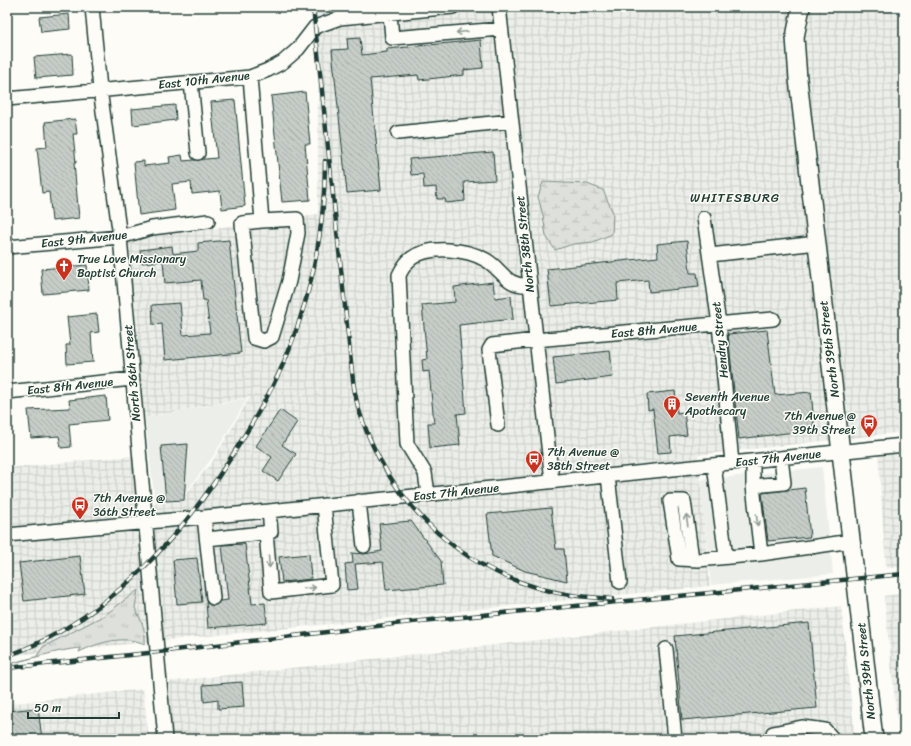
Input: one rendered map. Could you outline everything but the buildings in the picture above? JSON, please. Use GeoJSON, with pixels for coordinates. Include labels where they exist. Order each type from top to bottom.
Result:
{"type":"FeatureCollection","features":[{"type":"Feature","properties":{"kind":"main road","name":"North 39th Street"},"geometry":{"type":"LineString","coordinates":[[801,7],[795,37],[796,51],[874,739]]}},
{"type":"Feature","properties":{"kind":"street","name":"North 36th Street"},"geometry":{"type":"LineString","coordinates":[[92,7],[100,89],[120,237],[165,739]]}},
{"type":"Feature","properties":{"kind":"street","name":"East 10th Avenue"},"geometry":{"type":"LineString","coordinates":[[7,99],[100,89],[250,77],[283,62],[298,49],[315,27],[340,18],[453,7]]}},
{"type":"Feature","properties":{"kind":"street","name":"North 38th Street"},"geometry":{"type":"LineString","coordinates":[[499,7],[552,482]]}},
{"type":"Feature","properties":{"kind":"street"},"geometry":{"type":"LineString","coordinates":[[390,14],[392,38],[501,29]]}},
{"type":"Feature","properties":{"kind":"street"},"geometry":{"type":"LineString","coordinates":[[250,77],[262,221]]}},
{"type":"Feature","properties":{"kind":"street"},"geometry":{"type":"LineString","coordinates":[[191,82],[198,153]]}},
{"type":"Feature","properties":{"kind":"street"},"geometry":{"type":"LineString","coordinates":[[398,133],[511,121]]}},
{"type":"Feature","properties":{"kind":"street","name":"Hendry Street"},"geometry":{"type":"LineString","coordinates":[[704,218],[719,324],[732,463]]}},
{"type":"Feature","properties":{"kind":"street"},"geometry":{"type":"LineString","coordinates":[[297,219],[298,233],[289,281],[277,322],[272,337],[264,341],[254,338],[242,223],[262,221],[297,219]]}},
{"type":"Feature","properties":{"kind":"street","name":"East 9th Avenue"},"geometry":{"type":"LineString","coordinates":[[7,246],[120,237],[152,228],[208,221]]}},
{"type":"Feature","properties":{"kind":"street"},"geometry":{"type":"LineString","coordinates":[[710,255],[817,243]]}},
{"type":"Feature","properties":{"kind":"street"},"geometry":{"type":"LineString","coordinates":[[428,494],[426,473],[407,444],[399,275],[411,258],[422,253],[444,250],[472,252],[487,261],[512,283],[529,285]]}},
{"type":"Feature","properties":{"kind":"street","name":"East 8th Avenue"},"geometry":{"type":"LineString","coordinates":[[498,426],[489,350],[492,345],[773,319]]}},
{"type":"Feature","properties":{"kind":"street","name":"East 8th Avenue"},"geometry":{"type":"LineString","coordinates":[[7,392],[132,379]]}},
{"type":"Feature","properties":{"kind":"street","name":"East 7th Avenue"},"geometry":{"type":"LineString","coordinates":[[7,535],[269,511],[904,445]]}},
{"type":"Feature","properties":{"kind":"street"},"geometry":{"type":"LineString","coordinates":[[753,486],[784,483],[781,458]]}},
{"type":"Feature","properties":{"kind":"street"},"geometry":{"type":"LineString","coordinates":[[753,461],[753,486],[761,554]]}},
{"type":"Feature","properties":{"kind":"street"},"geometry":{"type":"LineString","coordinates":[[714,465],[726,558]]}},
{"type":"Feature","properties":{"kind":"street"},"geometry":{"type":"LineString","coordinates":[[608,476],[620,582]]}},
{"type":"Feature","properties":{"kind":"street"},"geometry":{"type":"LineString","coordinates":[[359,501],[364,546]]}},
{"type":"Feature","properties":{"kind":"street"},"geometry":{"type":"LineString","coordinates":[[266,532],[271,592],[332,585],[324,505]]}},
{"type":"Feature","properties":{"kind":"street"},"geometry":{"type":"LineString","coordinates":[[207,538],[272,532],[269,511]]}},
{"type":"Feature","properties":{"kind":"street"},"geometry":{"type":"LineString","coordinates":[[204,517],[213,598]]}},
{"type":"Feature","properties":{"kind":"street"},"geometry":{"type":"LineString","coordinates":[[692,559],[726,558],[852,541]]}},
{"type":"Feature","properties":{"kind":"street"},"geometry":{"type":"LineString","coordinates":[[666,649],[675,739]]}},
{"type":"Feature","properties":{"kind":"street"},"geometry":{"type":"LineString","coordinates":[[772,739],[773,733],[802,727],[825,730],[833,739]]}},
{"type":"Feature","properties":{"kind":"shaded area"},"geometry":{"type":"Polygon","coordinates":[[[315,7],[424,7],[316,18],[315,7]]]}},
{"type":"Feature","properties":{"kind":"shaded area"},"geometry":{"type":"Polygon","coordinates":[[[481,7],[904,7],[904,432],[698,455],[710,586],[7,656],[7,468],[133,456],[137,506],[180,501],[212,462],[250,397],[144,418],[126,240],[318,214],[318,25],[481,7]]]}},
{"type":"Feature","properties":{"kind":"shaded area"},"geometry":{"type":"Polygon","coordinates":[[[248,398],[212,458],[179,501],[155,503],[145,418],[248,398]]]}},
{"type":"Feature","properties":{"kind":"shaded area"},"geometry":{"type":"Polygon","coordinates":[[[904,447],[904,567],[886,568],[878,450],[904,447]]]}},
{"type":"Feature","properties":{"kind":"shaded area"},"geometry":{"type":"Polygon","coordinates":[[[822,467],[833,574],[711,585],[700,480],[822,467]]]}},
{"type":"Feature","properties":{"kind":"shaded area"},"geometry":{"type":"Polygon","coordinates":[[[904,593],[904,739],[899,739],[884,596],[904,593]]]}},
{"type":"Feature","properties":{"kind":"shaded area"},"geometry":{"type":"Polygon","coordinates":[[[841,606],[855,739],[171,739],[166,682],[841,606]]]}},
{"type":"Feature","properties":{"kind":"shaded area"},"geometry":{"type":"Polygon","coordinates":[[[143,689],[149,739],[7,739],[7,704],[143,689]]]}},
{"type":"Feature","properties":{"kind":"green space"},"geometry":{"type":"Polygon","coordinates":[[[543,182],[587,184],[603,190],[613,213],[612,234],[593,242],[573,244],[555,250],[546,236],[543,215],[538,197],[543,182]]]}},
{"type":"Feature","properties":{"kind":"green space"},"geometry":{"type":"Polygon","coordinates":[[[138,590],[135,608],[144,629],[145,644],[128,640],[112,641],[95,645],[79,652],[81,648],[8,664],[36,657],[43,647],[105,615],[138,590]]]}},
{"type":"Feature","properties":{"kind":"railway"},"geometry":{"type":"LineString","coordinates":[[313,7],[354,384],[362,419],[374,448],[389,476],[407,501],[428,524],[477,562],[505,576],[544,590],[612,599]]}},
{"type":"Feature","properties":{"kind":"railway"},"geometry":{"type":"LineString","coordinates":[[7,656],[45,640],[80,619],[113,595],[143,568],[172,538],[198,506],[250,427],[280,371],[298,325],[305,302],[320,232],[323,208],[325,161]]}},
{"type":"Feature","properties":{"kind":"railway"},"geometry":{"type":"LineString","coordinates":[[7,668],[411,622],[904,574]]}},
{"type":"Feature","properties":{"kind":"place","name":"True Love Missionary Baptist Church"},"geometry":{"type":"Point","coordinates":[64,281]}},
{"type":"Feature","properties":{"kind":"place","name":"Seventh Avenue Apothecary"},"geometry":{"type":"Point","coordinates":[672,419]}},
{"type":"Feature","properties":{"kind":"place","name":"7th Avenue @ 39th Street"},"geometry":{"type":"Point","coordinates":[869,438]}},
{"type":"Feature","properties":{"kind":"place","name":"7th Avenue @ 38th Street"},"geometry":{"type":"Point","coordinates":[534,474]}},
{"type":"Feature","properties":{"kind":"place","name":"7th Avenue @ 36th Street"},"geometry":{"type":"Point","coordinates":[80,520]}},
{"type":"Feature","properties":{"kind":"district","name":"WHITESBURG"},"geometry":{"type":"Point","coordinates":[735,197]}}]}
